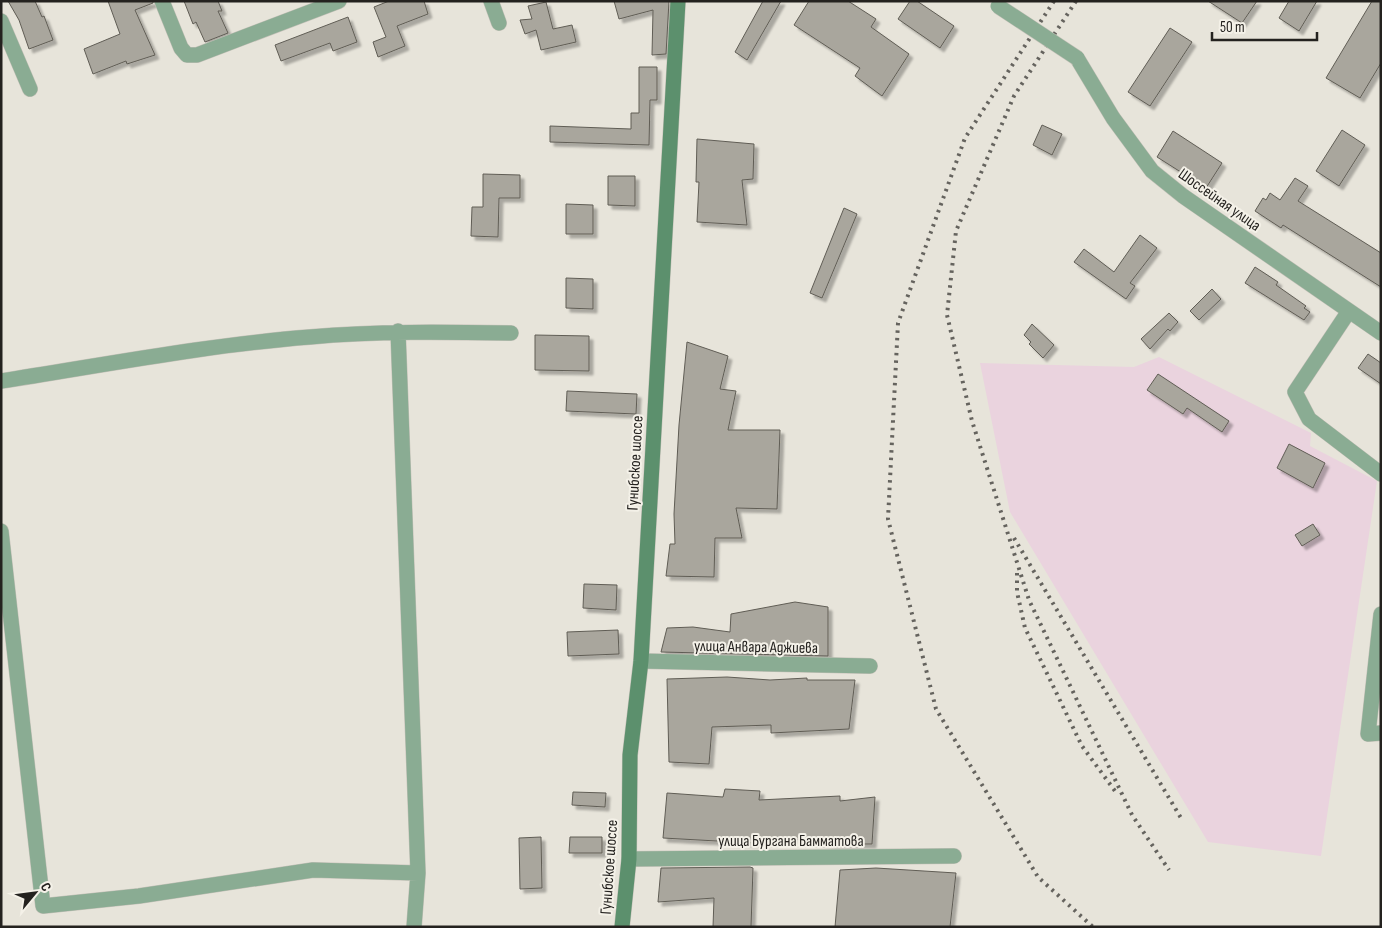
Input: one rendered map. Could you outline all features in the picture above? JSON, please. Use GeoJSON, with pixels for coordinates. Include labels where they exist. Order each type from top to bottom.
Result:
{"type":"FeatureCollection","features":[{"type":"Feature","properties":{"kind":"main road","name":"Гунибское шоссе"},"geometry":{"type":"LineString","coordinates":[[622,927],[629,859],[630,755],[641,661],[678,1]]}},
{"type":"Feature","properties":{"kind":"street"},"geometry":{"type":"LineString","coordinates":[[162,1],[181,48],[187,56],[196,55],[331,3]]}},
{"type":"Feature","properties":{"kind":"street"},"geometry":{"type":"LineString","coordinates":[[491,1],[499,23]]}},
{"type":"Feature","properties":{"kind":"street","name":"Шоссейная улица"},"geometry":{"type":"LineString","coordinates":[[995,4],[1077,58],[1113,118],[1152,171],[1183,196],[1381,333]]}},
{"type":"Feature","properties":{"kind":"street"},"geometry":{"type":"LineString","coordinates":[[1,21],[30,89]]}},
{"type":"Feature","properties":{"kind":"street"},"geometry":{"type":"LineString","coordinates":[[1349,311],[1295,392],[1310,419],[1381,474]]}},
{"type":"Feature","properties":{"kind":"street"},"geometry":{"type":"LineString","coordinates":[[1,381],[260,342],[398,331],[511,333]]}},
{"type":"Feature","properties":{"kind":"street"},"geometry":{"type":"LineString","coordinates":[[398,331],[418,873],[414,927]]}},
{"type":"Feature","properties":{"kind":"street"},"geometry":{"type":"LineString","coordinates":[[1,531],[43,906],[139,896],[313,870],[418,873]]}},
{"type":"Feature","properties":{"kind":"street"},"geometry":{"type":"LineString","coordinates":[[1381,614],[1368,734],[1381,734]]}},
{"type":"Feature","properties":{"kind":"street","name":"улица Анвара Аджиева"},"geometry":{"type":"LineString","coordinates":[[641,661],[870,666]]}},
{"type":"Feature","properties":{"kind":"street","name":"улица Бургана Бамматова"},"geometry":{"type":"LineString","coordinates":[[629,859],[954,856]]}},
{"type":"Feature","properties":{"kind":"shaded area"},"geometry":{"type":"Polygon","coordinates":[[[1159,357],[1311,433],[1310,446],[1377,481],[1321,856],[1208,842],[1010,512],[980,363],[1134,367],[1159,357]]]}},
{"type":"Feature","properties":{"kind":"building"},"geometry":{"type":"Polygon","coordinates":[[[8,1],[35,1],[42,17],[44,16],[53,40],[29,49],[19,20],[8,1]]]}},
{"type":"Feature","properties":{"kind":"building"},"geometry":{"type":"Polygon","coordinates":[[[108,1],[153,1],[153,3],[135,10],[155,55],[127,64],[126,61],[93,74],[84,49],[120,34],[108,1]]]}},
{"type":"Feature","properties":{"kind":"building"},"geometry":{"type":"Polygon","coordinates":[[[184,1],[218,1],[222,11],[218,11],[228,33],[205,42],[196,22],[193,24],[184,1]]]}},
{"type":"Feature","properties":{"kind":"building"},"geometry":{"type":"Polygon","coordinates":[[[389,1],[424,1],[428,14],[397,26],[405,46],[378,57],[373,42],[386,37],[374,7],[389,1]]]}},
{"type":"Feature","properties":{"kind":"building"},"geometry":{"type":"Polygon","coordinates":[[[614,1],[669,1],[666,54],[652,55],[653,10],[619,19],[614,1]]]}},
{"type":"Feature","properties":{"kind":"building"},"geometry":{"type":"Polygon","coordinates":[[[763,1],[781,1],[747,60],[735,52],[763,1]]]}},
{"type":"Feature","properties":{"kind":"building"},"geometry":{"type":"Polygon","coordinates":[[[809,1],[848,1],[876,19],[871,27],[909,54],[882,96],[855,76],[860,68],[794,25],[809,1]]]}},
{"type":"Feature","properties":{"kind":"building"},"geometry":{"type":"Polygon","coordinates":[[[910,1],[917,1],[954,26],[940,48],[898,19],[910,1]]]}},
{"type":"Feature","properties":{"kind":"building"},"geometry":{"type":"Polygon","coordinates":[[[1208,1],[1257,1],[1242,23],[1208,1]]]}},
{"type":"Feature","properties":{"kind":"building"},"geometry":{"type":"Polygon","coordinates":[[[1289,1],[1317,1],[1299,31],[1279,18],[1289,1]]]}},
{"type":"Feature","properties":{"kind":"building"},"geometry":{"type":"Polygon","coordinates":[[[1372,1],[1381,1],[1381,63],[1360,98],[1326,78],[1372,1]]]}},
{"type":"Feature","properties":{"kind":"building"},"geometry":{"type":"Polygon","coordinates":[[[546,2],[553,29],[572,25],[576,42],[541,50],[536,30],[525,34],[520,20],[532,19],[528,6],[546,2]]]}},
{"type":"Feature","properties":{"kind":"building"},"geometry":{"type":"Polygon","coordinates":[[[348,17],[357,42],[333,51],[330,43],[281,61],[275,45],[348,17]]]}},
{"type":"Feature","properties":{"kind":"building"},"geometry":{"type":"Polygon","coordinates":[[[1170,28],[1192,42],[1150,106],[1128,92],[1170,28]]]}},
{"type":"Feature","properties":{"kind":"building"},"geometry":{"type":"Polygon","coordinates":[[[639,67],[657,67],[657,100],[650,100],[649,145],[550,142],[550,126],[631,129],[631,113],[639,113],[639,67]]]}},
{"type":"Feature","properties":{"kind":"building"},"geometry":{"type":"Polygon","coordinates":[[[1042,125],[1062,134],[1052,155],[1033,145],[1042,125]]]}},
{"type":"Feature","properties":{"kind":"building"},"geometry":{"type":"Polygon","coordinates":[[[1342,130],[1365,145],[1339,186],[1316,171],[1342,130]]]}},
{"type":"Feature","properties":{"kind":"building"},"geometry":{"type":"Polygon","coordinates":[[[1173,131],[1222,163],[1206,188],[1157,157],[1173,131]]]}},
{"type":"Feature","properties":{"kind":"building"},"geometry":{"type":"Polygon","coordinates":[[[697,139],[754,144],[753,179],[742,180],[747,225],[697,222],[699,182],[696,182],[697,139]]]}},
{"type":"Feature","properties":{"kind":"building"},"geometry":{"type":"Polygon","coordinates":[[[483,174],[520,175],[520,198],[499,198],[498,237],[471,236],[472,207],[483,207],[483,174]]]}},
{"type":"Feature","properties":{"kind":"building"},"geometry":{"type":"Polygon","coordinates":[[[608,176],[635,176],[635,206],[608,205],[608,176]]]}},
{"type":"Feature","properties":{"kind":"building"},"geometry":{"type":"Polygon","coordinates":[[[1295,178],[1308,186],[1298,201],[1381,253],[1381,287],[1283,225],[1281,228],[1255,211],[1263,198],[1266,200],[1270,193],[1280,200],[1295,178]]]}},
{"type":"Feature","properties":{"kind":"building"},"geometry":{"type":"Polygon","coordinates":[[[566,204],[593,205],[593,234],[566,234],[566,204]]]}},
{"type":"Feature","properties":{"kind":"building"},"geometry":{"type":"Polygon","coordinates":[[[844,208],[857,214],[822,298],[810,293],[844,208]]]}},
{"type":"Feature","properties":{"kind":"building"},"geometry":{"type":"Polygon","coordinates":[[[1140,235],[1157,248],[1130,283],[1135,286],[1126,299],[1074,262],[1084,249],[1114,272],[1140,235]]]}},
{"type":"Feature","properties":{"kind":"building"},"geometry":{"type":"Polygon","coordinates":[[[1255,267],[1278,282],[1276,285],[1306,306],[1304,308],[1310,312],[1304,320],[1245,283],[1255,267]]]}},
{"type":"Feature","properties":{"kind":"building"},"geometry":{"type":"Polygon","coordinates":[[[566,278],[593,279],[593,309],[566,308],[566,278]]]}},
{"type":"Feature","properties":{"kind":"building"},"geometry":{"type":"Polygon","coordinates":[[[1212,289],[1221,299],[1199,320],[1190,311],[1212,289]]]}},
{"type":"Feature","properties":{"kind":"building"},"geometry":{"type":"Polygon","coordinates":[[[1169,313],[1178,322],[1170,331],[1168,329],[1150,349],[1141,339],[1169,313]]]}},
{"type":"Feature","properties":{"kind":"building"},"geometry":{"type":"Polygon","coordinates":[[[1032,324],[1054,345],[1043,358],[1029,344],[1031,342],[1024,335],[1032,324]]]}},
{"type":"Feature","properties":{"kind":"building"},"geometry":{"type":"Polygon","coordinates":[[[535,335],[589,336],[589,371],[535,370],[535,335]]]}},
{"type":"Feature","properties":{"kind":"building"},"geometry":{"type":"Polygon","coordinates":[[[687,342],[728,356],[720,389],[736,391],[728,430],[780,430],[777,509],[736,508],[742,538],[715,538],[714,577],[666,576],[670,544],[675,544],[674,514],[679,425],[687,342]]]}},
{"type":"Feature","properties":{"kind":"building"},"geometry":{"type":"Polygon","coordinates":[[[1368,354],[1381,363],[1381,384],[1358,368],[1368,354]]]}},
{"type":"Feature","properties":{"kind":"building"},"geometry":{"type":"Polygon","coordinates":[[[1158,374],[1229,421],[1222,432],[1187,408],[1183,414],[1147,390],[1158,374]]]}},
{"type":"Feature","properties":{"kind":"building"},"geometry":{"type":"Polygon","coordinates":[[[567,391],[637,394],[636,414],[566,411],[567,391]]]}},
{"type":"Feature","properties":{"kind":"building"},"geometry":{"type":"Polygon","coordinates":[[[1289,444],[1325,463],[1313,488],[1277,468],[1289,444]]]}},
{"type":"Feature","properties":{"kind":"building"},"geometry":{"type":"Polygon","coordinates":[[[1313,524],[1320,535],[1302,546],[1295,535],[1313,524]]]}},
{"type":"Feature","properties":{"kind":"building"},"geometry":{"type":"Polygon","coordinates":[[[584,584],[617,585],[616,610],[583,608],[584,584]]]}},
{"type":"Feature","properties":{"kind":"building"},"geometry":{"type":"Polygon","coordinates":[[[795,602],[828,607],[828,656],[661,652],[667,628],[693,627],[730,632],[731,614],[795,602]]]}},
{"type":"Feature","properties":{"kind":"building"},"geometry":{"type":"Polygon","coordinates":[[[618,630],[619,654],[568,656],[567,632],[618,630]]]}},
{"type":"Feature","properties":{"kind":"building"},"geometry":{"type":"Polygon","coordinates":[[[727,677],[770,680],[807,678],[807,680],[855,680],[849,729],[771,733],[771,725],[712,727],[709,764],[669,762],[667,679],[727,677]]]}},
{"type":"Feature","properties":{"kind":"building"},"geometry":{"type":"Polygon","coordinates":[[[725,789],[760,791],[759,800],[840,796],[840,801],[875,797],[872,844],[832,844],[791,839],[753,843],[663,838],[667,793],[723,797],[725,789]]]}},
{"type":"Feature","properties":{"kind":"building"},"geometry":{"type":"Polygon","coordinates":[[[573,792],[606,793],[605,807],[572,805],[573,792]]]}},
{"type":"Feature","properties":{"kind":"building"},"geometry":{"type":"Polygon","coordinates":[[[541,837],[542,888],[520,889],[519,838],[541,837]]]}},
{"type":"Feature","properties":{"kind":"building"},"geometry":{"type":"Polygon","coordinates":[[[570,837],[602,837],[602,853],[569,853],[570,837]]]}},
{"type":"Feature","properties":{"kind":"building"},"geometry":{"type":"Polygon","coordinates":[[[661,868],[753,868],[751,927],[713,927],[714,898],[658,902],[661,868]]]}},
{"type":"Feature","properties":{"kind":"building"},"geometry":{"type":"Polygon","coordinates":[[[876,868],[956,873],[950,927],[835,927],[840,870],[876,868]]]}},
{"type":"Feature","properties":{"kind":"railway"},"geometry":{"type":"LineString","coordinates":[[1054,1],[965,138],[898,323],[888,519],[936,709],[1038,877],[1093,927]]}},
{"type":"Feature","properties":{"kind":"railway"},"geometry":{"type":"LineString","coordinates":[[1076,1],[1014,96],[956,231],[947,315],[972,421],[1029,600],[1132,815],[1169,870]]}},
{"type":"Feature","properties":{"kind":"railway"},"geometry":{"type":"LineString","coordinates":[[1014,538],[1181,818]]}},
{"type":"Feature","properties":{"kind":"railway"},"geometry":{"type":"LineString","coordinates":[[1017,573],[1017,592],[1025,628],[1082,746],[1115,791]]}}]}
